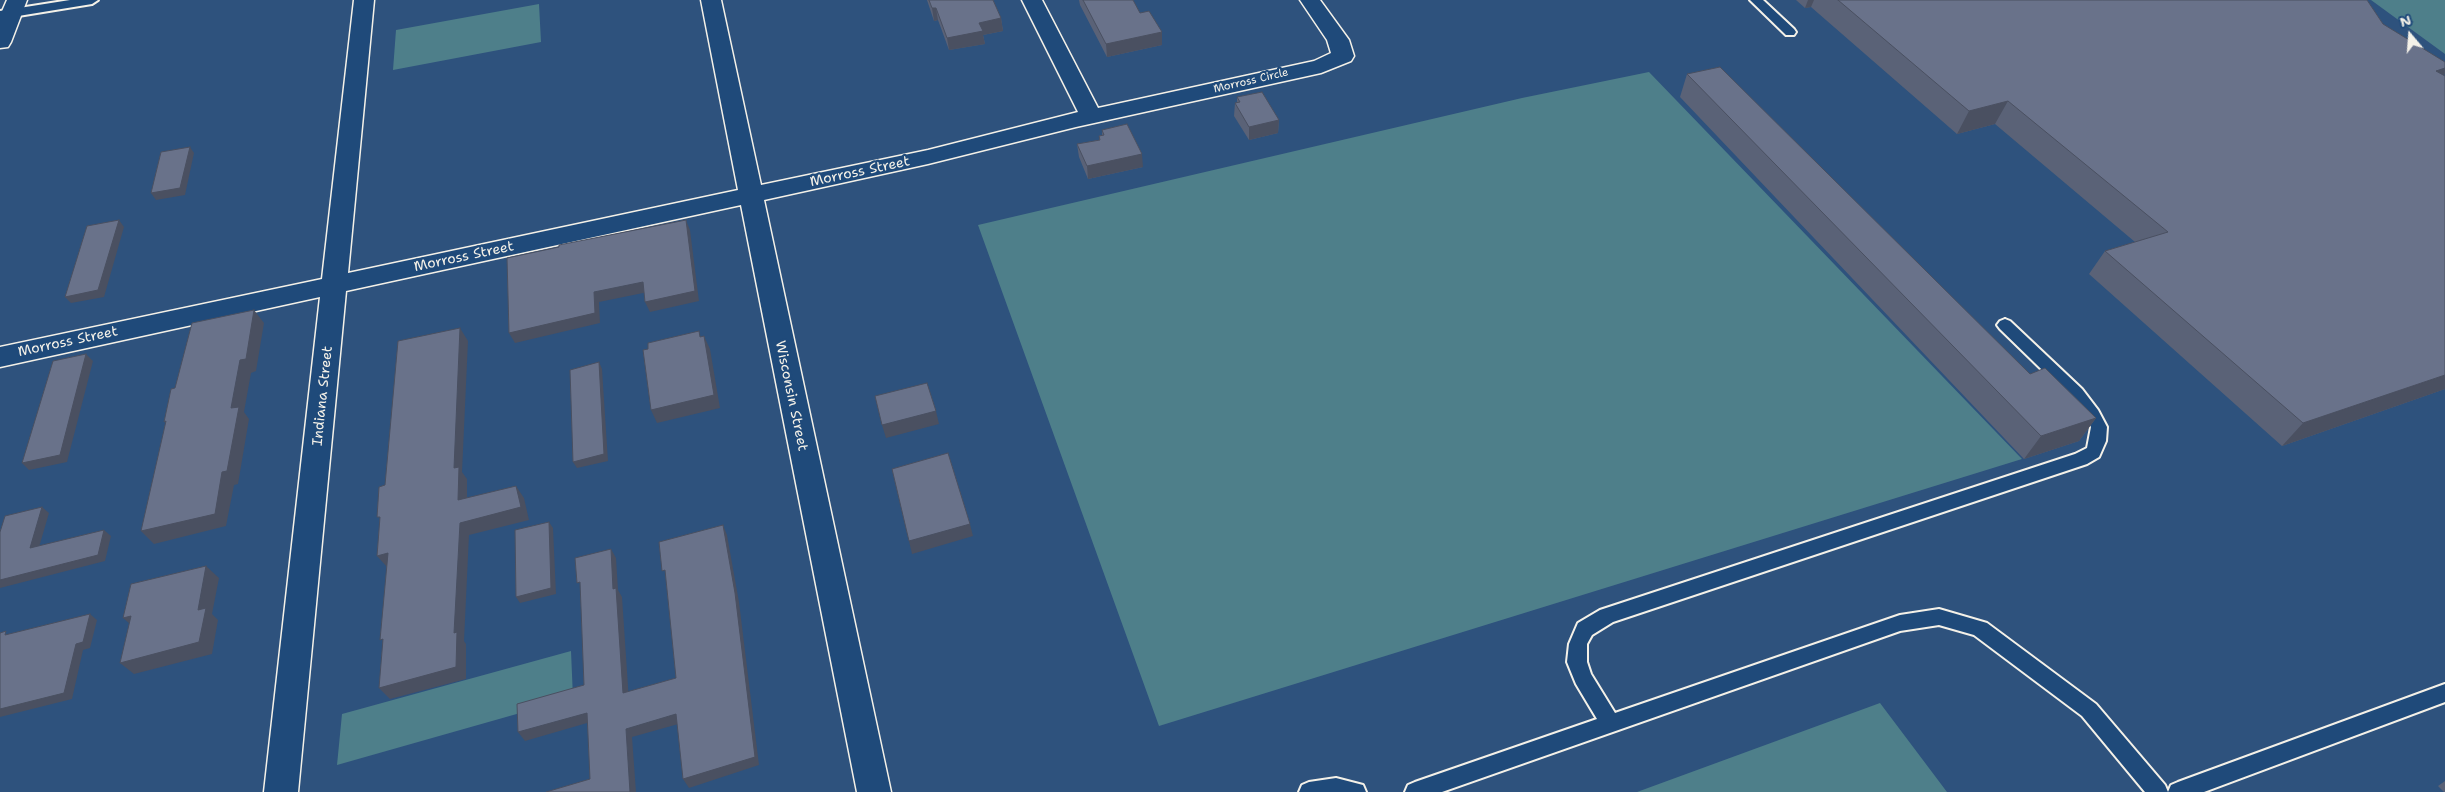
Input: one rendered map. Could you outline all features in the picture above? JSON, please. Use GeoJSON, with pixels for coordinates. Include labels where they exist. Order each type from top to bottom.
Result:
{"type":"FeatureCollection","features":[{"type":"Feature","properties":{"kind":"street","name":"Indiana Street"},"geometry":{"type":"LineString","coordinates":[[281,792],[364,0]]}},
{"type":"Feature","properties":{"kind":"street","name":"Wisconsin Street"},"geometry":{"type":"LineString","coordinates":[[711,0],[874,792]]}},
{"type":"Feature","properties":{"kind":"street"},"geometry":{"type":"LineString","coordinates":[[1032,0],[1092,117]]}},
{"type":"Feature","properties":{"kind":"street","name":"Morross Circle"},"geometry":{"type":"LineString","coordinates":[[928,157],[1092,117],[1321,66],[1344,56],[1338,40],[1310,0]]}},
{"type":"Feature","properties":{"kind":"street"},"geometry":{"type":"LineString","coordinates":[[0,42],[9,9]]}},
{"type":"Feature","properties":{"kind":"street","name":"Morross Street"},"geometry":{"type":"LineString","coordinates":[[0,357],[928,157]]}},
{"type":"Feature","properties":{"kind":"lane"},"geometry":{"type":"LineString","coordinates":[[9,9],[92,0]]}},
{"type":"Feature","properties":{"kind":"lane"},"geometry":{"type":"LineString","coordinates":[[1756,0],[1790,32]]}},
{"type":"Feature","properties":{"kind":"lane"},"geometry":{"type":"LineString","coordinates":[[1611,724],[1583,678],[1577,662],[1578,644],[1585,629],[1607,616],[2081,459],[2093,452],[2098,441],[2098,428],[2092,414],[2076,393],[2006,325]]}},
{"type":"Feature","properties":{"kind":"lane"},"geometry":{"type":"LineString","coordinates":[[1415,792],[1900,623],[1939,617],[1980,629],[2089,710],[2158,792]]}},
{"type":"Feature","properties":{"kind":"lane"},"geometry":{"type":"LineString","coordinates":[[2178,792],[2445,693]]}},
{"type":"Feature","properties":{"kind":"lane"},"geometry":{"type":"LineString","coordinates":[[1309,792],[1336,788],[1356,792]]}},
{"type":"Feature","properties":{"kind":"green space"},"geometry":{"type":"Polygon","coordinates":[[[2371,0],[2445,0],[2445,54],[2371,0]]]}},
{"type":"Feature","properties":{"kind":"green space"},"geometry":{"type":"Polygon","coordinates":[[[539,4],[541,42],[393,70],[396,30],[539,4]]]}},
{"type":"Feature","properties":{"kind":"green space"},"geometry":{"type":"Polygon","coordinates":[[[1649,72],[2022,459],[1159,726],[978,225],[1522,98],[1649,72]]]}},
{"type":"Feature","properties":{"kind":"green space"},"geometry":{"type":"Polygon","coordinates":[[[571,651],[573,698],[337,765],[342,714],[571,651]]]}},
{"type":"Feature","properties":{"kind":"green space"},"geometry":{"type":"Polygon","coordinates":[[[1880,703],[1947,792],[1637,792],[1880,703]]]}},
{"type":"Feature","properties":{"kind":"building"},"geometry":{"type":"Polygon","coordinates":[[[929,0],[993,0],[1001,18],[979,23],[983,31],[947,38],[936,8],[932,8],[929,0]]]}},
{"type":"Feature","properties":{"kind":"building"},"geometry":{"type":"Polygon","coordinates":[[[1083,0],[1133,0],[1140,13],[1149,11],[1162,32],[1106,44],[1083,0]]]}},
{"type":"Feature","properties":{"kind":"building"},"geometry":{"type":"Polygon","coordinates":[[[1838,0],[2367,0],[2383,24],[2445,62],[2445,68],[2436,71],[2445,76],[2445,375],[2303,423],[2105,251],[2168,232],[2008,101],[1969,111],[1838,0]]]}},
{"type":"Feature","properties":{"kind":"building"},"geometry":{"type":"Polygon","coordinates":[[[1720,67],[2030,374],[2045,368],[2096,418],[2041,436],[1687,74],[1720,67]]]}},
{"type":"Feature","properties":{"kind":"building"},"geometry":{"type":"Polygon","coordinates":[[[1262,92],[1279,120],[1249,127],[1235,103],[1240,102],[1237,97],[1262,92]]]}},
{"type":"Feature","properties":{"kind":"building"},"geometry":{"type":"Polygon","coordinates":[[[1127,124],[1142,154],[1087,166],[1077,144],[1100,140],[1099,136],[1104,135],[1102,130],[1127,124]]]}},
{"type":"Feature","properties":{"kind":"building"},"geometry":{"type":"Polygon","coordinates":[[[190,147],[180,188],[151,193],[161,152],[190,147]]]}},
{"type":"Feature","properties":{"kind":"building"},"geometry":{"type":"Polygon","coordinates":[[[119,220],[98,290],[65,297],[87,226],[119,220]]]}},
{"type":"Feature","properties":{"kind":"building"},"geometry":{"type":"Polygon","coordinates":[[[686,220],[695,291],[645,302],[643,282],[594,292],[595,313],[509,333],[507,258],[559,247],[559,245],[686,220]]]}},
{"type":"Feature","properties":{"kind":"building"},"geometry":{"type":"Polygon","coordinates":[[[254,310],[246,359],[240,360],[231,408],[239,407],[227,471],[222,472],[215,514],[141,531],[166,421],[164,422],[171,389],[175,388],[192,323],[254,310]]]}},
{"type":"Feature","properties":{"kind":"building"},"geometry":{"type":"Polygon","coordinates":[[[460,328],[454,468],[459,467],[458,500],[516,486],[521,507],[460,523],[454,633],[457,632],[456,667],[379,688],[383,639],[380,640],[388,553],[377,556],[380,517],[377,517],[379,487],[385,485],[398,341],[460,328]]]}},
{"type":"Feature","properties":{"kind":"building"},"geometry":{"type":"Polygon","coordinates":[[[699,331],[700,337],[704,336],[714,395],[651,410],[643,350],[648,349],[648,343],[699,331]]]}},
{"type":"Feature","properties":{"kind":"building"},"geometry":{"type":"Polygon","coordinates":[[[86,354],[60,455],[22,463],[53,361],[86,354]]]}},
{"type":"Feature","properties":{"kind":"building"},"geometry":{"type":"Polygon","coordinates":[[[599,362],[604,454],[573,462],[570,370],[599,362]]]}},
{"type":"Feature","properties":{"kind":"building"},"geometry":{"type":"Polygon","coordinates":[[[927,383],[936,411],[882,425],[875,396],[927,383]]]}},
{"type":"Feature","properties":{"kind":"building"},"geometry":{"type":"Polygon","coordinates":[[[948,453],[970,524],[909,541],[892,469],[948,453]]]}},
{"type":"Feature","properties":{"kind":"building"},"geometry":{"type":"Polygon","coordinates":[[[42,507],[30,548],[104,530],[98,555],[0,580],[0,532],[5,516],[42,507]]]}},
{"type":"Feature","properties":{"kind":"building"},"geometry":{"type":"Polygon","coordinates":[[[549,522],[551,588],[516,597],[515,530],[549,522]]]}},
{"type":"Feature","properties":{"kind":"building"},"geometry":{"type":"Polygon","coordinates":[[[723,525],[735,593],[755,757],[683,779],[676,714],[626,729],[630,792],[546,792],[590,779],[587,713],[518,732],[517,704],[584,685],[580,582],[577,583],[575,558],[611,549],[613,589],[616,588],[623,693],[676,678],[665,570],[662,571],[659,542],[723,525]]]}},
{"type":"Feature","properties":{"kind":"building"},"geometry":{"type":"Polygon","coordinates":[[[206,566],[198,610],[206,608],[199,642],[120,663],[131,616],[123,618],[131,584],[206,566]]]}},
{"type":"Feature","properties":{"kind":"building"},"geometry":{"type":"Polygon","coordinates":[[[90,614],[83,642],[76,644],[64,693],[0,709],[0,633],[6,631],[5,635],[90,614]]]}}]}
